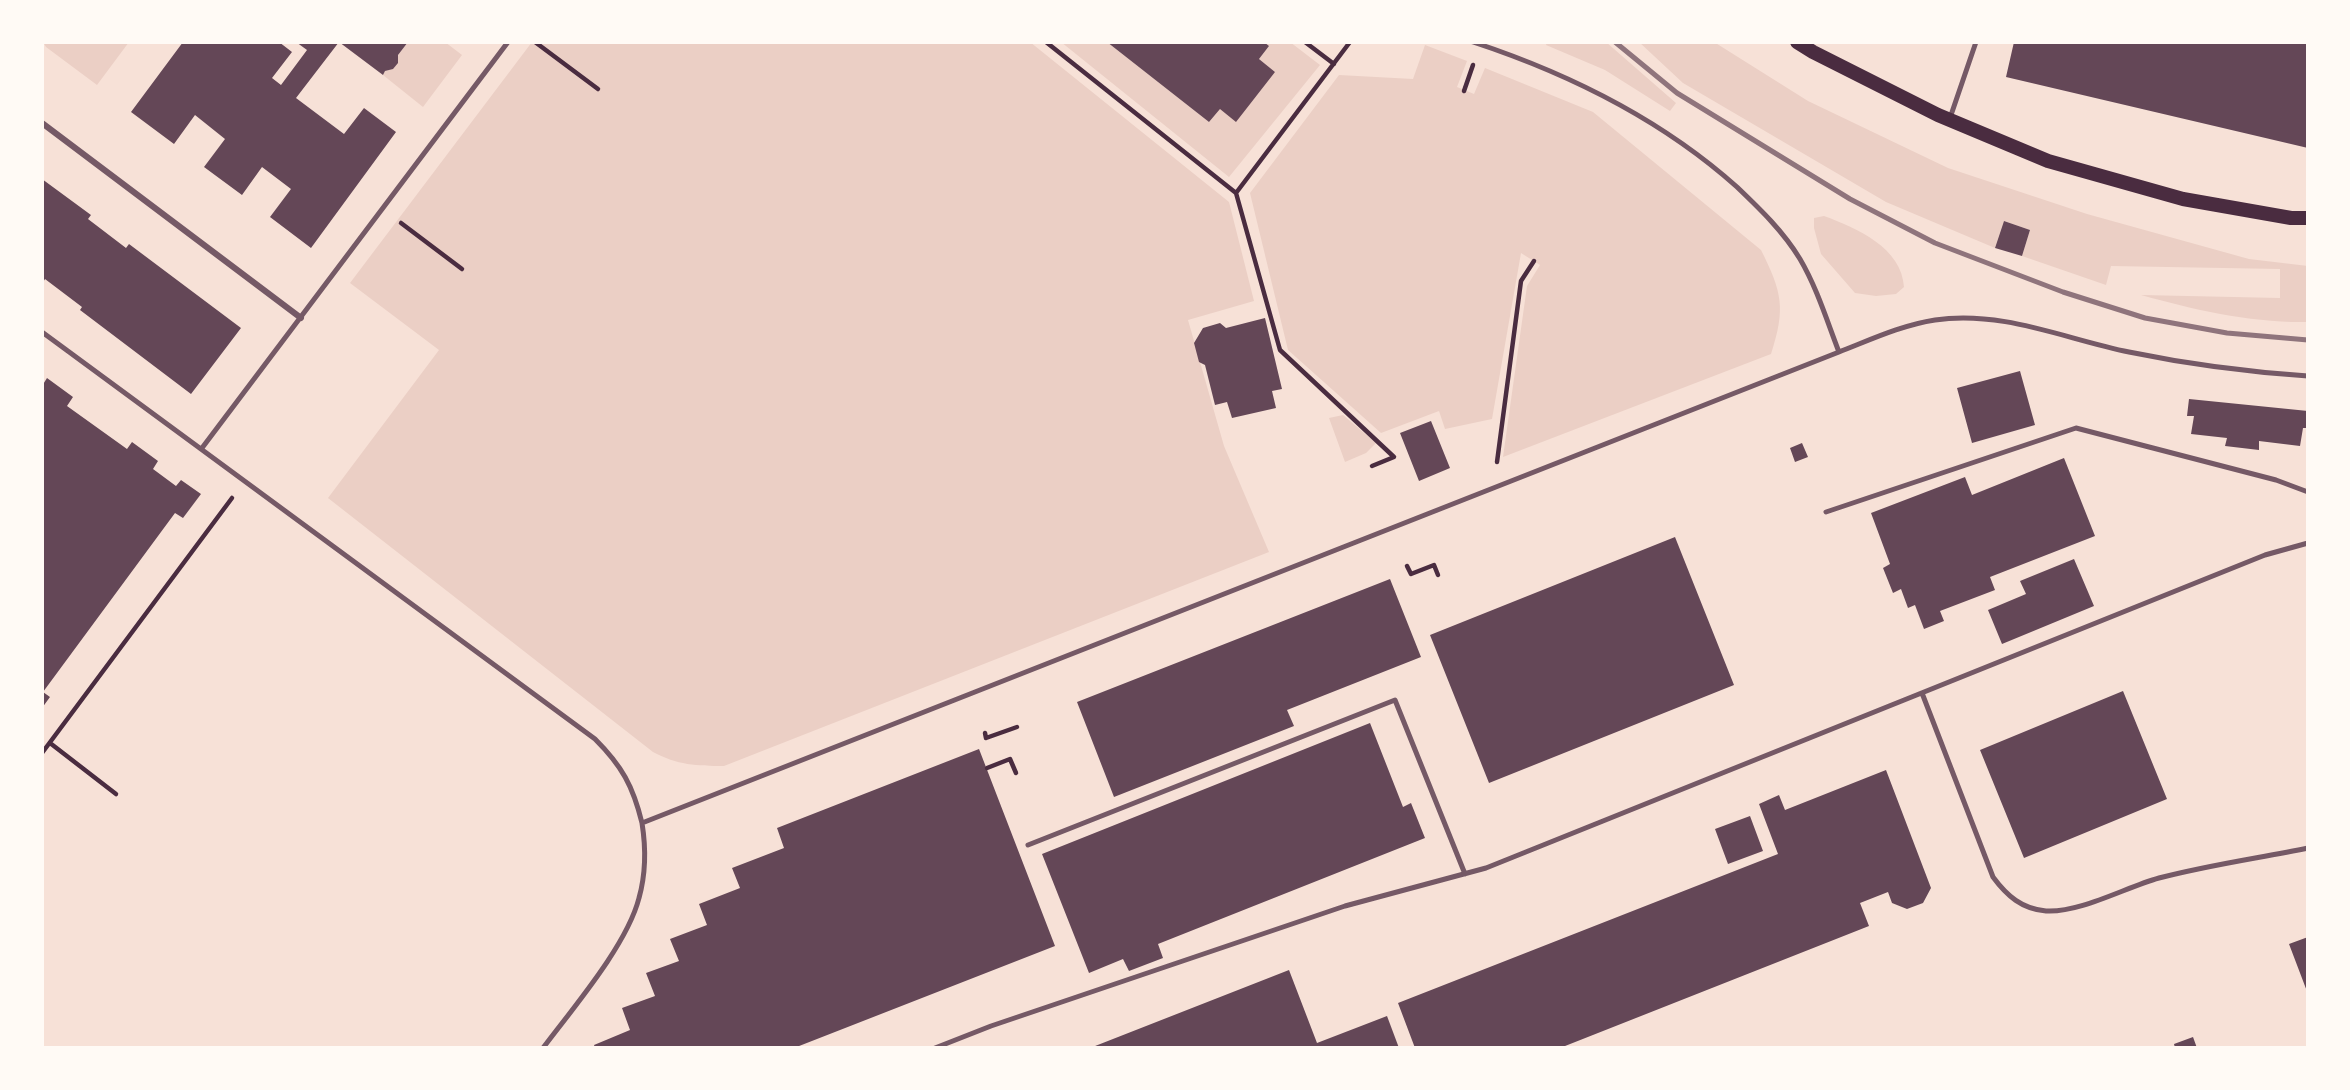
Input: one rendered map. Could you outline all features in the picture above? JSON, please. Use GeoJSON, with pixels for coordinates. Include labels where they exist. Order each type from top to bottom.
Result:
{"type":"FeatureCollection","features":[{"type":"Feature","properties":{"kind":"main road"},"geometry":{"type":"LineString","coordinates":[[1797,42],[1949,119],[2048,161],[2171,195],[2291,218],[2308,218]]}},
{"type":"Feature","properties":{"kind":"street"},"geometry":{"type":"LineString","coordinates":[[42,123],[301,318]]}},
{"type":"Feature","properties":{"kind":"lane"},"geometry":{"type":"LineString","coordinates":[[202,449],[508,42]]}},
{"type":"Feature","properties":{"kind":"lane"},"geometry":{"type":"LineString","coordinates":[[1473,42],[1533,64],[1610,98],[1647,120],[1716,169],[1763,213],[1799,257],[1839,352]]}},
{"type":"Feature","properties":{"kind":"lane"},"geometry":{"type":"LineString","coordinates":[[1949,119],[1976,42]]}},
{"type":"Feature","properties":{"kind":"lane"},"geometry":{"type":"LineString","coordinates":[[642,822],[1908,327],[1936,320],[1986,319],[2127,352],[2190,363],[2308,376]]}},
{"type":"Feature","properties":{"kind":"lane"},"geometry":{"type":"LineString","coordinates":[[42,332],[595,739],[625,773],[635,797],[646,844],[639,899],[629,926],[589,987],[542,1048]]}},
{"type":"Feature","properties":{"kind":"lane"},"geometry":{"type":"LineString","coordinates":[[1826,512],[2077,428],[2276,480],[2308,492]]}},
{"type":"Feature","properties":{"kind":"lane"},"geometry":{"type":"LineString","coordinates":[[935,1048],[991,1026],[1345,906],[1486,868],[2265,555],[2308,543]]}},
{"type":"Feature","properties":{"kind":"lane"},"geometry":{"type":"LineString","coordinates":[[1922,693],[1993,877],[2003,891],[2021,904],[2044,911],[2065,911],[2160,878],[2308,848]]}},
{"type":"Feature","properties":{"kind":"lane"},"geometry":{"type":"LineString","coordinates":[[1028,845],[1395,700],[1465,874]]}},
{"type":"Feature","properties":{"kind":"path"},"geometry":{"type":"LineString","coordinates":[[536,42],[598,89]]}},
{"type":"Feature","properties":{"kind":"path"},"geometry":{"type":"LineString","coordinates":[[1046,42],[1236,193],[1280,350],[1394,457],[1371,466]]}},
{"type":"Feature","properties":{"kind":"path"},"geometry":{"type":"LineString","coordinates":[[1305,42],[1334,64]]}},
{"type":"Feature","properties":{"kind":"path"},"geometry":{"type":"LineString","coordinates":[[1236,193],[1350,42]]}},
{"type":"Feature","properties":{"kind":"path"},"geometry":{"type":"LineString","coordinates":[[383,209],[462,269]]}},
{"type":"Feature","properties":{"kind":"path"},"geometry":{"type":"LineString","coordinates":[[1494,487],[1521,281],[1534,261]]}},
{"type":"Feature","properties":{"kind":"path"},"geometry":{"type":"LineString","coordinates":[[42,753],[245,481]]}},
{"type":"Feature","properties":{"kind":"path"},"geometry":{"type":"LineString","coordinates":[[1407,566],[1411,574],[1434,565],[1438,575]]}},
{"type":"Feature","properties":{"kind":"path"},"geometry":{"type":"LineString","coordinates":[[985,733],[986,738],[1017,727]]}},
{"type":"Feature","properties":{"kind":"path"},"geometry":{"type":"LineString","coordinates":[[50,743],[116,794]]}},
{"type":"Feature","properties":{"kind":"path"},"geometry":{"type":"LineString","coordinates":[[987,768],[1010,759],[1016,774]]}},
{"type":"Feature","properties":{"kind":"shaded area"},"geometry":{"type":"Polygon","coordinates":[[[43,42],[129,42],[97,85],[43,42]]]}},
{"type":"Feature","properties":{"kind":"shaded area"},"geometry":{"type":"Polygon","coordinates":[[[408,42],[445,42],[462,55],[423,107],[383,75],[395,66],[400,52],[408,42]]]}},
{"type":"Feature","properties":{"kind":"shaded area"},"geometry":{"type":"Polygon","coordinates":[[[532,42],[1030,42],[1229,202],[1254,301],[1188,320],[1224,446],[1269,552],[724,766],[687,764],[653,752],[328,498],[439,350],[350,283],[532,42]]]}},
{"type":"Feature","properties":{"kind":"shaded area"},"geometry":{"type":"Polygon","coordinates":[[[1061,42],[1107,42],[1209,122],[1220,109],[1275,72],[1259,59],[1269,46],[1264,42],[1290,42],[1320,65],[1229,177],[1061,42]]]}},
{"type":"Feature","properties":{"kind":"shaded area"},"geometry":{"type":"Polygon","coordinates":[[[1547,42],[1606,42],[1676,103],[1670,111],[1605,70],[1546,45],[1547,42]]]}},
{"type":"Feature","properties":{"kind":"shaded area"},"geometry":{"type":"Polygon","coordinates":[[[1639,42],[1714,42],[1808,101],[1948,168],[2087,214],[2249,259],[2308,266],[2308,322],[2223,315],[2141,295],[2280,298],[2280,269],[2111,266],[2106,285],[2022,256],[2030,230],[2004,221],[1995,248],[1886,202],[1683,83],[1639,42]]]}},
{"type":"Feature","properties":{"kind":"shaded area"},"geometry":{"type":"Polygon","coordinates":[[[1425,45],[1467,61],[1457,87],[1474,94],[1485,68],[1593,112],[1761,250],[1774,278],[1780,300],[1779,324],[1771,354],[1503,457],[1527,286],[1540,265],[1521,253],[1492,419],[1445,429],[1439,411],[1381,433],[1288,350],[1250,193],[1339,75],[1413,79],[1425,45]]]}},
{"type":"Feature","properties":{"kind":"shaded area"},"geometry":{"type":"Polygon","coordinates":[[[1824,216],[1876,241],[1895,261],[1904,287],[1896,294],[1876,296],[1855,293],[1821,254],[1814,218],[1824,216]]]}},
{"type":"Feature","properties":{"kind":"shaded area"},"geometry":{"type":"Polygon","coordinates":[[[1343,415],[1376,443],[1366,453],[1345,462],[1329,418],[1343,415]]]}},
{"type":"Feature","properties":{"kind":"building"},"geometry":{"type":"Polygon","coordinates":[[[183,42],[279,42],[292,52],[272,78],[281,85],[307,50],[296,42],[339,42],[296,98],[344,134],[364,108],[396,132],[311,248],[270,217],[291,189],[262,167],[242,195],[204,167],[225,139],[195,115],[174,144],[131,112],[183,42]]]}},
{"type":"Feature","properties":{"kind":"building"},"geometry":{"type":"Polygon","coordinates":[[[339,42],[408,42],[398,55],[398,63],[383,75],[339,42]]]}},
{"type":"Feature","properties":{"kind":"building"},"geometry":{"type":"Polygon","coordinates":[[[1107,42],[1264,42],[1269,46],[1259,59],[1275,72],[1236,122],[1220,109],[1209,122],[1107,42]]]}},
{"type":"Feature","properties":{"kind":"building"},"geometry":{"type":"Polygon","coordinates":[[[2014,42],[2308,42],[2308,148],[2006,77],[2014,42]]]}},
{"type":"Feature","properties":{"kind":"building"},"geometry":{"type":"Polygon","coordinates":[[[42,179],[91,215],[88,219],[126,248],[129,244],[241,328],[191,394],[80,310],[82,307],[45,279],[42,284],[42,179]]]}},
{"type":"Feature","properties":{"kind":"building"},"geometry":{"type":"Polygon","coordinates":[[[2004,221],[2030,230],[2022,256],[1995,248],[2004,221]]]}},
{"type":"Feature","properties":{"kind":"building"},"geometry":{"type":"Polygon","coordinates":[[[1265,318],[1282,389],[1272,391],[1276,408],[1232,418],[1227,402],[1215,405],[1205,365],[1199,362],[1194,343],[1203,328],[1220,323],[1226,328],[1265,318]]]}},
{"type":"Feature","properties":{"kind":"building"},"geometry":{"type":"Polygon","coordinates":[[[2020,371],[2035,425],[1972,443],[1957,388],[2020,371]]]}},
{"type":"Feature","properties":{"kind":"building"},"geometry":{"type":"Polygon","coordinates":[[[47,378],[73,397],[67,406],[127,449],[132,442],[158,461],[153,469],[176,486],[181,480],[201,494],[183,518],[175,513],[43,692],[50,697],[42,708],[42,386],[47,378]]]}},
{"type":"Feature","properties":{"kind":"building"},"geometry":{"type":"Polygon","coordinates":[[[2189,399],[2308,411],[2308,428],[2303,428],[2300,446],[2259,441],[2259,450],[2225,446],[2227,438],[2191,434],[2194,416],[2187,416],[2189,399]]]}},
{"type":"Feature","properties":{"kind":"building"},"geometry":{"type":"Polygon","coordinates":[[[1431,421],[1450,468],[1419,481],[1400,433],[1431,421]]]}},
{"type":"Feature","properties":{"kind":"building"},"geometry":{"type":"Polygon","coordinates":[[[1802,443],[1808,457],[1795,462],[1790,448],[1802,443]]]}},
{"type":"Feature","properties":{"kind":"building"},"geometry":{"type":"Polygon","coordinates":[[[2064,458],[2095,536],[1990,577],[1995,590],[1940,611],[1944,621],[1924,629],[1915,605],[1908,608],[1901,589],[1893,593],[1883,568],[1890,564],[1871,513],[1965,477],[1972,495],[2064,458]]]}},
{"type":"Feature","properties":{"kind":"building"},"geometry":{"type":"Polygon","coordinates":[[[1675,537],[1734,685],[1489,783],[1430,635],[1675,537]]]}},
{"type":"Feature","properties":{"kind":"building"},"geometry":{"type":"Polygon","coordinates":[[[2074,559],[2094,606],[2002,644],[1988,610],[2026,594],[2020,581],[2074,559]]]}},
{"type":"Feature","properties":{"kind":"building"},"geometry":{"type":"Polygon","coordinates":[[[1390,579],[1421,657],[1287,710],[1294,726],[1114,797],[1077,702],[1390,579]]]}},
{"type":"Feature","properties":{"kind":"building"},"geometry":{"type":"Polygon","coordinates":[[[2123,691],[2167,799],[2024,858],[1980,750],[2123,691]]]}},
{"type":"Feature","properties":{"kind":"building"},"geometry":{"type":"Polygon","coordinates":[[[1370,723],[1403,807],[1411,803],[1425,838],[1158,944],[1163,958],[1129,971],[1123,959],[1089,973],[1042,854],[1370,723]]]}},
{"type":"Feature","properties":{"kind":"building"},"geometry":{"type":"Polygon","coordinates":[[[979,749],[1055,946],[794,1048],[595,1048],[594,1045],[630,1030],[622,1008],[655,996],[646,973],[679,961],[670,939],[707,925],[699,904],[740,888],[732,868],[784,848],[777,828],[979,749]]]}},
{"type":"Feature","properties":{"kind":"building"},"geometry":{"type":"Polygon","coordinates":[[[1886,770],[1931,888],[1923,903],[1907,909],[1892,903],[1888,892],[1860,903],[1869,926],[1560,1048],[1415,1048],[1398,1003],[1778,854],[1759,804],[1779,795],[1785,810],[1886,770]]]}},
{"type":"Feature","properties":{"kind":"building"},"geometry":{"type":"Polygon","coordinates":[[[1750,816],[1763,851],[1728,864],[1715,829],[1750,816]]]}},
{"type":"Feature","properties":{"kind":"building"},"geometry":{"type":"Polygon","coordinates":[[[2308,937],[2308,994],[2289,944],[2308,937]]]}},
{"type":"Feature","properties":{"kind":"building"},"geometry":{"type":"Polygon","coordinates":[[[1289,970],[1317,1043],[1387,1016],[1399,1048],[1090,1048],[1289,970]]]}},
{"type":"Feature","properties":{"kind":"building"},"geometry":{"type":"Polygon","coordinates":[[[2193,1037],[2197,1048],[2175,1048],[2174,1044],[2193,1037]]]}},
{"type":"Feature","properties":{"kind":"railway"},"geometry":{"type":"LineString","coordinates":[[1615,42],[1677,93],[1850,199],[1935,243],[2063,292],[2145,318],[2227,333],[2308,340]]}}]}
